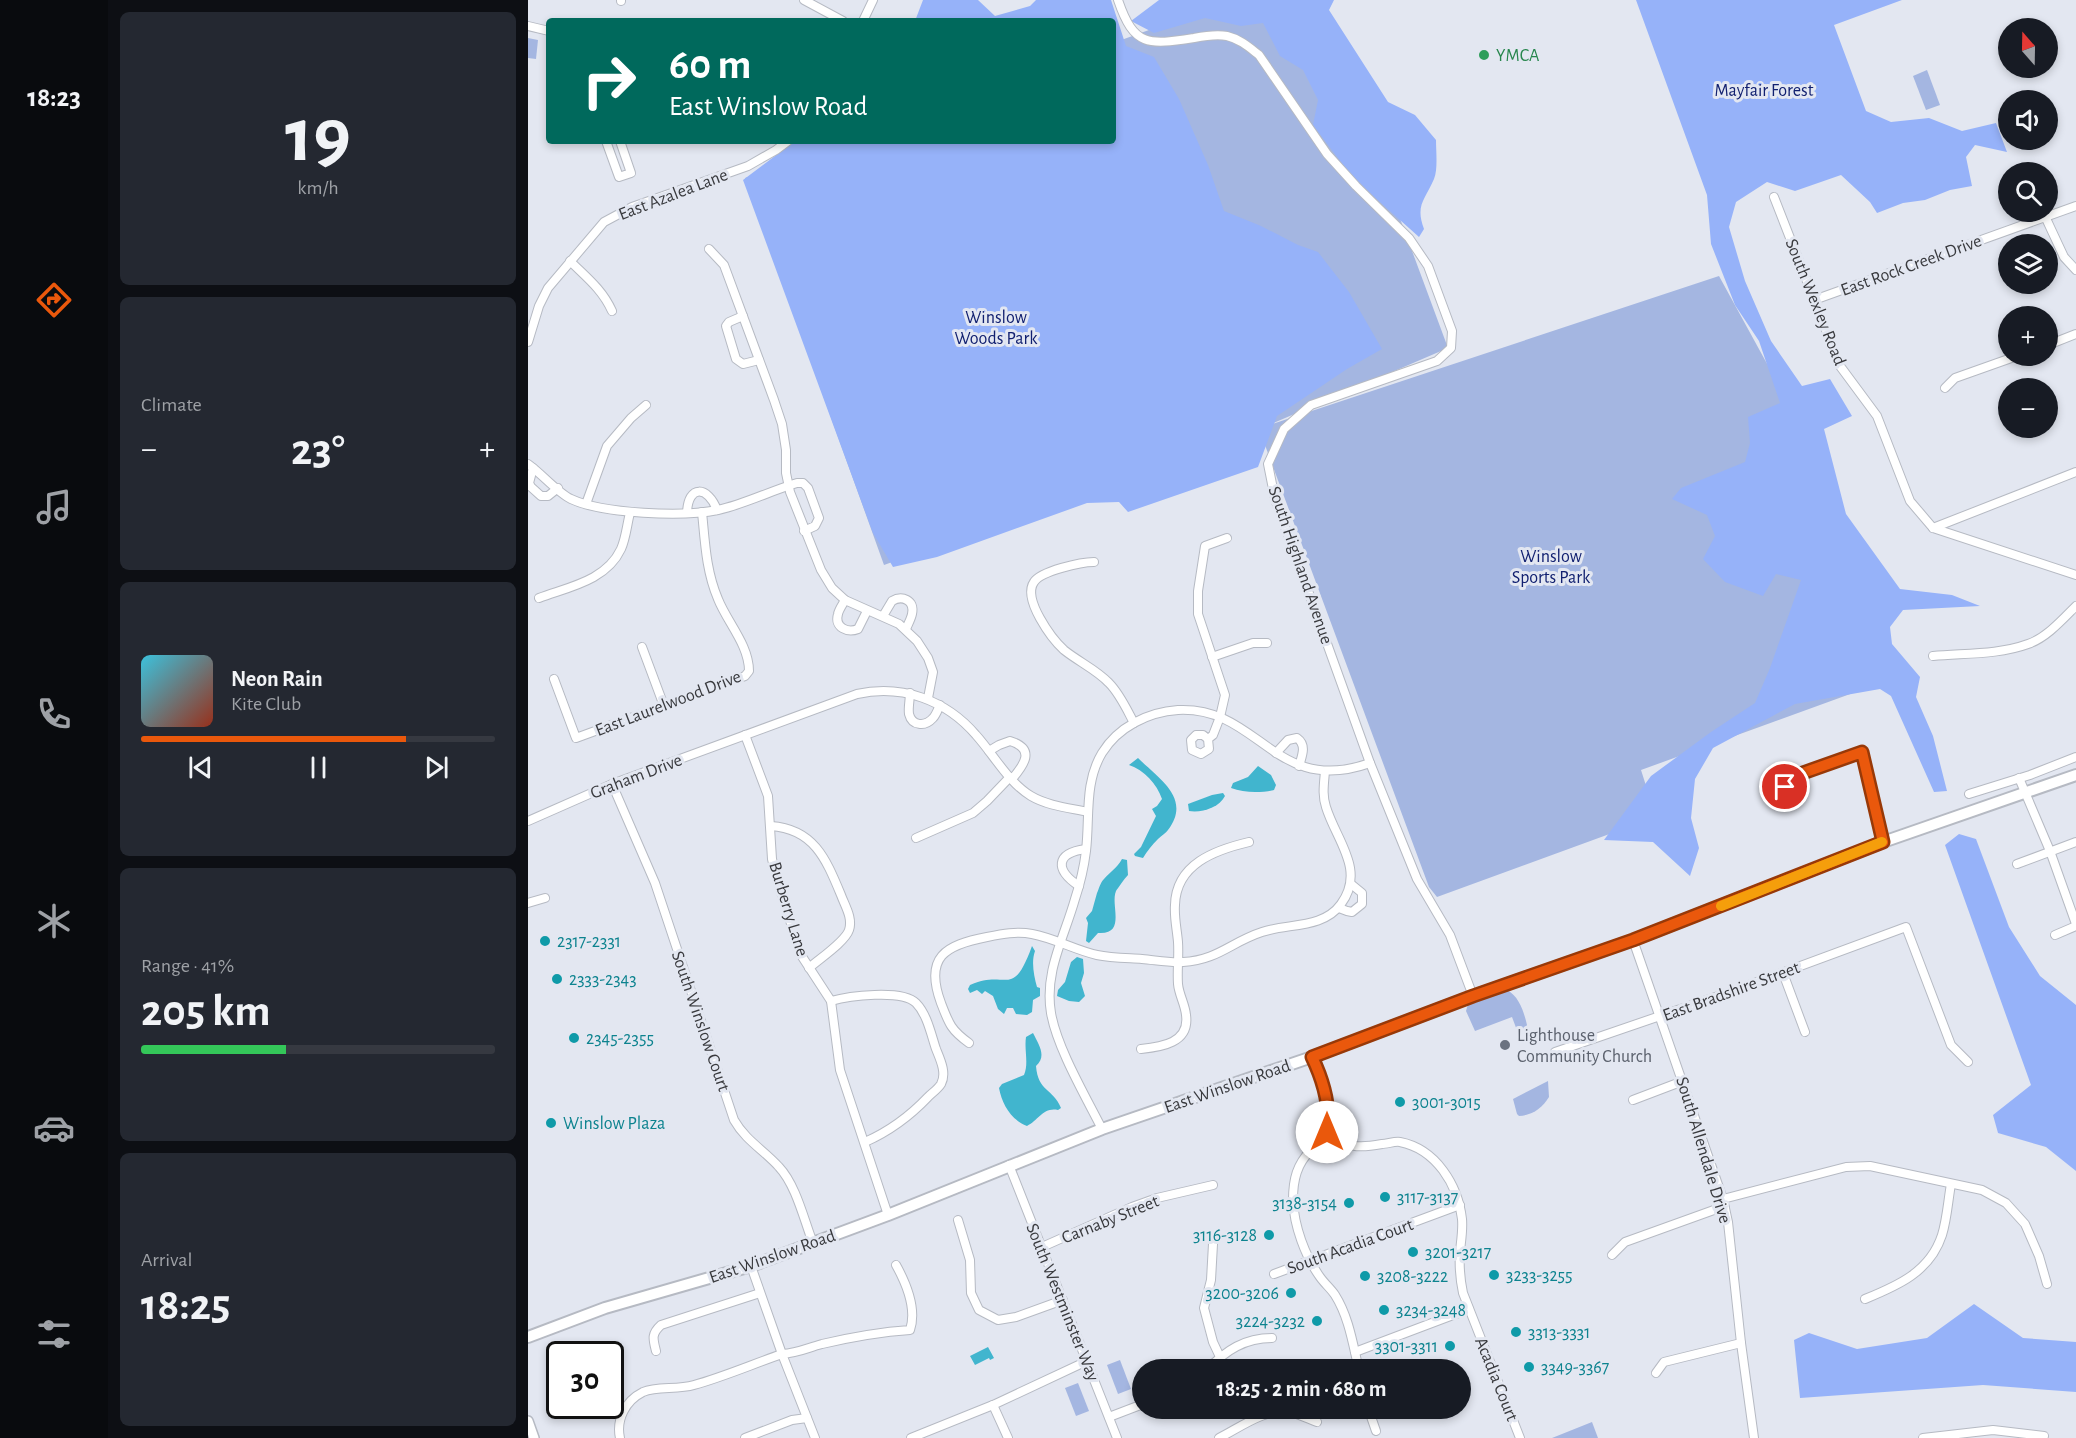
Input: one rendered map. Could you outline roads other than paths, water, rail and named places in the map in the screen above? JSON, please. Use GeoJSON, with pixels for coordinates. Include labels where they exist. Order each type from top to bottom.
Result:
{"type":"FeatureCollection","features":[{"type":"Feature","properties":{"kind":"main road","name":"East Winslow Road"},"geometry":{"type":"LineString","coordinates":[[528,1336],[605,1308],[751,1266],[888,1215],[1102,1129],[1312,1057],[1473,996],[1633,940],[1883,842],[2076,775]]}},
{"type":"Feature","properties":{"kind":"street"},"geometry":{"type":"LineString","coordinates":[[804,0],[837,18]]}},
{"type":"Feature","properties":{"kind":"street"},"geometry":{"type":"LineString","coordinates":[[864,18],[873,0]]}},
{"type":"Feature","properties":{"kind":"street","name":"South Highland Avenue"},"geometry":{"type":"LineString","coordinates":[[1118,0],[1134,34],[1143,39],[1158,42],[1227,36],[1244,43],[1259,55],[1327,154],[1409,238],[1428,266],[1452,331],[1451,348],[1437,362],[1311,405],[1284,429],[1268,464],[1275,499],[1370,763],[1416,879],[1450,935],[1473,996]]}},
{"type":"Feature","properties":{"kind":"street"},"geometry":{"type":"LineString","coordinates":[[528,26],[546,30]]}},
{"type":"Feature","properties":{"kind":"street"},"geometry":{"type":"LineString","coordinates":[[607,144],[619,177],[631,173],[621,144]]}},
{"type":"Feature","properties":{"kind":"street","name":"East Azalea Lane"},"geometry":{"type":"LineString","coordinates":[[528,342],[539,306],[548,288],[604,222],[621,212],[748,166],[784,144]]}},
{"type":"Feature","properties":{"kind":"street","name":"South Wexley Road"},"geometry":{"type":"LineString","coordinates":[[1774,197],[1840,366],[1877,416],[1910,501],[1933,528]]}},
{"type":"Feature","properties":{"kind":"street","name":"East Rock Creek Drive"},"geometry":{"type":"LineString","coordinates":[[2058,210],[2076,206]]}},
{"type":"Feature","properties":{"kind":"street","name":"East Rock Creek Drive"},"geometry":{"type":"LineString","coordinates":[[1814,300],[2023,222]]}},
{"type":"Feature","properties":{"kind":"street"},"geometry":{"type":"LineString","coordinates":[[2048,222],[2064,257],[2076,270]]}},
{"type":"Feature","properties":{"kind":"street"},"geometry":{"type":"LineString","coordinates":[[709,249],[723,265],[782,424],[788,486],[804,531],[826,579],[845,600],[883,616],[906,629],[923,649],[931,666],[933,677],[928,698]]}},
{"type":"Feature","properties":{"kind":"street"},"geometry":{"type":"LineString","coordinates":[[570,261],[606,297],[612,311]]}},
{"type":"Feature","properties":{"kind":"street"},"geometry":{"type":"LineString","coordinates":[[742,316],[729,322],[726,326],[736,359],[743,364],[759,360]]}},
{"type":"Feature","properties":{"kind":"street"},"geometry":{"type":"LineString","coordinates":[[2058,341],[2076,334]]}},
{"type":"Feature","properties":{"kind":"street"},"geometry":{"type":"LineString","coordinates":[[1945,388],[1955,378],[1998,363]]}},
{"type":"Feature","properties":{"kind":"street"},"geometry":{"type":"LineString","coordinates":[[586,504],[607,446],[631,418],[646,405]]}},
{"type":"Feature","properties":{"kind":"street"},"geometry":{"type":"LineString","coordinates":[[531,466],[570,498],[586,504],[630,513],[687,513],[717,510],[800,482],[806,485],[819,521],[815,526],[804,531]]}},
{"type":"Feature","properties":{"kind":"street"},"geometry":{"type":"LineString","coordinates":[[531,466],[530,483],[536,491],[544,496],[558,488]]}},
{"type":"Feature","properties":{"kind":"street"},"geometry":{"type":"LineString","coordinates":[[1933,528],[2076,472]]}},
{"type":"Feature","properties":{"kind":"street"},"geometry":{"type":"LineString","coordinates":[[687,513],[689,500],[695,492],[700,491],[709,495],[717,510]]}},
{"type":"Feature","properties":{"kind":"street","name":"East Laurelwood Drive"},"geometry":{"type":"LineString","coordinates":[[554,680],[576,738],[740,679],[749,671],[748,659],[742,644],[722,609],[711,581],[702,512]]}},
{"type":"Feature","properties":{"kind":"street"},"geometry":{"type":"LineString","coordinates":[[539,598],[584,582],[600,573],[621,549],[630,513]]}},
{"type":"Feature","properties":{"kind":"street"},"geometry":{"type":"LineString","coordinates":[[1933,528],[2076,574]]}},
{"type":"Feature","properties":{"kind":"street"},"geometry":{"type":"LineString","coordinates":[[1208,739],[1213,735],[1220,717],[1225,695],[1198,614],[1198,591],[1205,546],[1227,538]]}},
{"type":"Feature","properties":{"kind":"street"},"geometry":{"type":"LineString","coordinates":[[1094,562],[1077,563],[1039,577],[1029,588],[1049,635],[1065,651],[1108,682],[1134,723]]}},
{"type":"Feature","properties":{"kind":"street"},"geometry":{"type":"LineString","coordinates":[[883,616],[892,601],[900,598],[907,600],[912,607],[912,614],[906,629]]}},
{"type":"Feature","properties":{"kind":"street"},"geometry":{"type":"LineString","coordinates":[[845,600],[837,618],[844,630],[858,629],[867,611]]}},
{"type":"Feature","properties":{"kind":"street"},"geometry":{"type":"LineString","coordinates":[[1933,656],[2000,651],[2030,644],[2055,627],[2076,606]]}},
{"type":"Feature","properties":{"kind":"street"},"geometry":{"type":"LineString","coordinates":[[1212,657],[1253,643],[1267,643]]}},
{"type":"Feature","properties":{"kind":"street"},"geometry":{"type":"LineString","coordinates":[[642,647],[664,706]]}},
{"type":"Feature","properties":{"kind":"street","name":"Graham Drive"},"geometry":{"type":"LineString","coordinates":[[528,821],[612,784],[857,694],[882,690],[910,693],[928,698],[940,705],[976,734],[1023,790],[1041,801],[1088,812]]}},
{"type":"Feature","properties":{"kind":"street"},"geometry":{"type":"LineString","coordinates":[[910,693],[909,714],[913,722],[917,724],[932,719],[940,705]]}},
{"type":"Feature","properties":{"kind":"street"},"geometry":{"type":"LineString","coordinates":[[1102,1129],[1063,1048],[1051,1014],[1050,976],[1079,886],[1086,849],[1089,787],[1098,761],[1113,739],[1134,723],[1156,714],[1169,711],[1192,711],[1220,717],[1234,723],[1276,753],[1299,766],[1325,771],[1340,771],[1370,763]]}},
{"type":"Feature","properties":{"kind":"street","name":"Burberry Lane"},"geometry":{"type":"LineString","coordinates":[[746,735],[768,796],[774,870],[801,955],[831,1001],[840,1070],[888,1215]]}},
{"type":"Feature","properties":{"kind":"street"},"geometry":{"type":"LineString","coordinates":[[1276,753],[1290,739],[1297,738],[1303,747],[1299,766]]}},
{"type":"Feature","properties":{"kind":"street"},"geometry":{"type":"LineString","coordinates":[[916,838],[982,807],[1025,765],[1026,756],[1020,746],[1010,741],[988,751]]}},
{"type":"Feature","properties":{"kind":"street"},"geometry":{"type":"LineString","coordinates":[[1785,787],[1800,774],[1862,752],[1883,842]]}},
{"type":"Feature","properties":{"kind":"street"},"geometry":{"type":"LineString","coordinates":[[1969,794],[2076,758]]}},
{"type":"Feature","properties":{"kind":"street"},"geometry":{"type":"LineString","coordinates":[[969,1043],[955,1033],[950,1025],[937,992],[935,973],[942,956],[961,942],[1006,933],[1031,934],[1099,955],[1179,963],[1212,958],[1261,932],[1319,921],[1335,912],[1348,894],[1351,884],[1350,864],[1325,802],[1323,792],[1325,771]]}},
{"type":"Feature","properties":{"kind":"street"},"geometry":{"type":"LineString","coordinates":[[2019,778],[2050,851],[2076,925],[2055,935]]}},
{"type":"Feature","properties":{"kind":"street","name":"South Winslow Court"},"geometry":{"type":"LineString","coordinates":[[612,784],[655,883],[734,1120],[749,1141],[772,1160],[785,1175],[813,1243]]}},
{"type":"Feature","properties":{"kind":"street"},"geometry":{"type":"LineString","coordinates":[[771,826],[794,830],[813,843],[830,866],[849,917],[849,929],[844,938],[809,968]]}},
{"type":"Feature","properties":{"kind":"street"},"geometry":{"type":"LineString","coordinates":[[1141,1049],[1171,1044],[1183,1032],[1186,1015],[1178,984],[1175,905],[1183,877],[1204,857],[1250,842]]}},
{"type":"Feature","properties":{"kind":"street"},"geometry":{"type":"LineString","coordinates":[[2017,864],[2076,842]]}},
{"type":"Feature","properties":{"kind":"street"},"geometry":{"type":"LineString","coordinates":[[1079,886],[1065,875],[1062,862],[1070,852],[1086,849]]}},
{"type":"Feature","properties":{"kind":"street"},"geometry":{"type":"LineString","coordinates":[[1339,908],[1352,912],[1362,904],[1362,893],[1351,884]]}},
{"type":"Feature","properties":{"kind":"street"},"geometry":{"type":"LineString","coordinates":[[528,903],[545,898]]}},
{"type":"Feature","properties":{"kind":"street","name":"East Bradshire Street"},"geometry":{"type":"LineString","coordinates":[[1555,1052],[1783,973],[1906,927],[1951,1044],[1968,1062]]}},
{"type":"Feature","properties":{"kind":"street","name":"South Allendale Drive"},"geometry":{"type":"LineString","coordinates":[[1633,940],[1724,1202],[1754,1438]]}},
{"type":"Feature","properties":{"kind":"street"},"geometry":{"type":"LineString","coordinates":[[1783,973],[1805,1032]]}},
{"type":"Feature","properties":{"kind":"street"},"geometry":{"type":"LineString","coordinates":[[831,1001],[852,996],[899,996],[911,999],[923,1013],[942,1067],[940,1085],[907,1118],[880,1136],[865,1142]]}},
{"type":"Feature","properties":{"kind":"street"},"geometry":{"type":"LineString","coordinates":[[1312,1057],[1319,1071],[1329,1114],[1327,1132],[1298,1166],[1293,1202],[1310,1261],[1335,1296],[1345,1317],[1357,1359]]}},
{"type":"Feature","properties":{"kind":"street"},"geometry":{"type":"LineString","coordinates":[[1634,1100],[1683,1081]]}},
{"type":"Feature","properties":{"kind":"street","name":"Acadia Court"},"geometry":{"type":"LineString","coordinates":[[1327,1132],[1352,1147],[1364,1148],[1399,1142],[1423,1151],[1435,1159],[1445,1172],[1460,1205],[1462,1222],[1460,1273],[1463,1293],[1520,1438]]}},
{"type":"Feature","properties":{"kind":"street","name":"South Westminster Way"},"geometry":{"type":"LineString","coordinates":[[1009,1166],[1117,1438]]}},
{"type":"Feature","properties":{"kind":"street"},"geometry":{"type":"LineString","coordinates":[[1612,1255],[1625,1242],[1724,1202],[1846,1167],[1870,1166],[1982,1190],[2006,1203],[2025,1224],[2039,1256],[2047,1284]]}},
{"type":"Feature","properties":{"kind":"street"},"geometry":{"type":"LineString","coordinates":[[1864,1299],[1908,1279],[1926,1263],[1942,1235],[1951,1184]]}},
{"type":"Feature","properties":{"kind":"street","name":"Carnaby Street"},"geometry":{"type":"LineString","coordinates":[[1042,1247],[1132,1207],[1213,1185]]}},
{"type":"Feature","properties":{"kind":"street","name":"South Acadia Court"},"geometry":{"type":"LineString","coordinates":[[1274,1274],[1460,1205]]}},
{"type":"Feature","properties":{"kind":"street"},"geometry":{"type":"LineString","coordinates":[[958,1220],[969,1260],[972,1293],[979,1310],[998,1320],[1016,1317],[1063,1300]]}},
{"type":"Feature","properties":{"kind":"street"},"geometry":{"type":"LineString","coordinates":[[1213,1244],[1210,1280],[1204,1308],[1213,1342],[1220,1357],[1255,1338],[1272,1338]]}},
{"type":"Feature","properties":{"kind":"street"},"geometry":{"type":"LineString","coordinates":[[620,1438],[618,1426],[622,1414],[629,1403],[643,1392],[658,1388],[672,1390],[693,1386],[782,1354],[796,1353],[819,1345],[879,1332],[910,1330],[914,1319],[905,1280],[896,1265]]}},
{"type":"Feature","properties":{"kind":"street"},"geometry":{"type":"LineString","coordinates":[[751,1266],[815,1438]]}},
{"type":"Feature","properties":{"kind":"street"},"geometry":{"type":"LineString","coordinates":[[656,1351],[654,1331],[661,1325],[760,1293]]}},
{"type":"Feature","properties":{"kind":"street"},"geometry":{"type":"LineString","coordinates":[[1355,1352],[1469,1309]]}},
{"type":"Feature","properties":{"kind":"street"},"geometry":{"type":"LineString","coordinates":[[1656,1373],[1664,1362],[1741,1343]]}},
{"type":"Feature","properties":{"kind":"street"},"geometry":{"type":"LineString","coordinates":[[911,1438],[993,1405],[1087,1361]]}},
{"type":"Feature","properties":{"kind":"street"},"geometry":{"type":"LineString","coordinates":[[993,1405],[1008,1438]]}},
{"type":"Feature","properties":{"kind":"street"},"geometry":{"type":"LineString","coordinates":[[1109,1417],[1132,1408]]}},
{"type":"Feature","properties":{"kind":"street"},"geometry":{"type":"LineString","coordinates":[[1219,1438],[1256,1418],[1273,1412],[1292,1413],[1317,1422]]}},
{"type":"Feature","properties":{"kind":"street"},"geometry":{"type":"LineString","coordinates":[[745,1438],[792,1420],[807,1418]]}},
{"type":"Feature","properties":{"kind":"street"},"geometry":{"type":"LineString","coordinates":[[1372,1419],[1376,1431]]}},
{"type":"Feature","properties":{"kind":"street"},"geometry":{"type":"LineString","coordinates":[[528,1421],[534,1438]]}},
{"type":"Feature","properties":{"kind":"street"},"geometry":{"type":"LineString","coordinates":[[1923,1438],[1993,1430],[2044,1436]]}},
{"type":"Feature","properties":{"kind":"place","name":"YMCA"},"geometry":{"type":"Point","coordinates":[1484,55]}},
{"type":"Feature","properties":{"kind":"place","name":"2317-2331"},"geometry":{"type":"Point","coordinates":[545,941]}},
{"type":"Feature","properties":{"kind":"place","name":"2333-2343"},"geometry":{"type":"Point","coordinates":[557,979]}},
{"type":"Feature","properties":{"kind":"place","name":"2345-2355"},"geometry":{"type":"Point","coordinates":[574,1038]}},
{"type":"Feature","properties":{"kind":"place","name":"Lighthouse Community Church"},"geometry":{"type":"Point","coordinates":[1505,1045]}},
{"type":"Feature","properties":{"kind":"place","name":"3001-3015"},"geometry":{"type":"Point","coordinates":[1400,1102]}},
{"type":"Feature","properties":{"kind":"place","name":"Winslow Plaza"},"geometry":{"type":"Point","coordinates":[551,1123]}},
{"type":"Feature","properties":{"kind":"place","name":"3117-3137"},"geometry":{"type":"Point","coordinates":[1385,1197]}},
{"type":"Feature","properties":{"kind":"place","name":"3138-3154"},"geometry":{"type":"Point","coordinates":[1349,1203]}},
{"type":"Feature","properties":{"kind":"place","name":"3116-3128"},"geometry":{"type":"Point","coordinates":[1269,1235]}},
{"type":"Feature","properties":{"kind":"place","name":"3201-3217"},"geometry":{"type":"Point","coordinates":[1413,1252]}},
{"type":"Feature","properties":{"kind":"place","name":"3233-3255"},"geometry":{"type":"Point","coordinates":[1494,1275]}},
{"type":"Feature","properties":{"kind":"place","name":"3208-3222"},"geometry":{"type":"Point","coordinates":[1365,1276]}},
{"type":"Feature","properties":{"kind":"place","name":"3200-3206"},"geometry":{"type":"Point","coordinates":[1291,1293]}},
{"type":"Feature","properties":{"kind":"place","name":"3234-3248"},"geometry":{"type":"Point","coordinates":[1384,1310]}},
{"type":"Feature","properties":{"kind":"place","name":"3224-3232"},"geometry":{"type":"Point","coordinates":[1317,1321]}},
{"type":"Feature","properties":{"kind":"place","name":"3313-3331"},"geometry":{"type":"Point","coordinates":[1516,1332]}},
{"type":"Feature","properties":{"kind":"place","name":"3301-3311"},"geometry":{"type":"Point","coordinates":[1450,1346]}},
{"type":"Feature","properties":{"kind":"place","name":"3349-3367"},"geometry":{"type":"Point","coordinates":[1529,1367]}},
{"type":"Feature","properties":{"kind":"park label","name":"Mayfair Forest"},"geometry":{"type":"Point","coordinates":[1764,90]}},
{"type":"Feature","properties":{"kind":"park label","name":"Winslow Woods Park"},"geometry":{"type":"Point","coordinates":[996,327]}},
{"type":"Feature","properties":{"kind":"park label","name":"Winslow Sports Park"},"geometry":{"type":"Point","coordinates":[1551,566]}}]}
